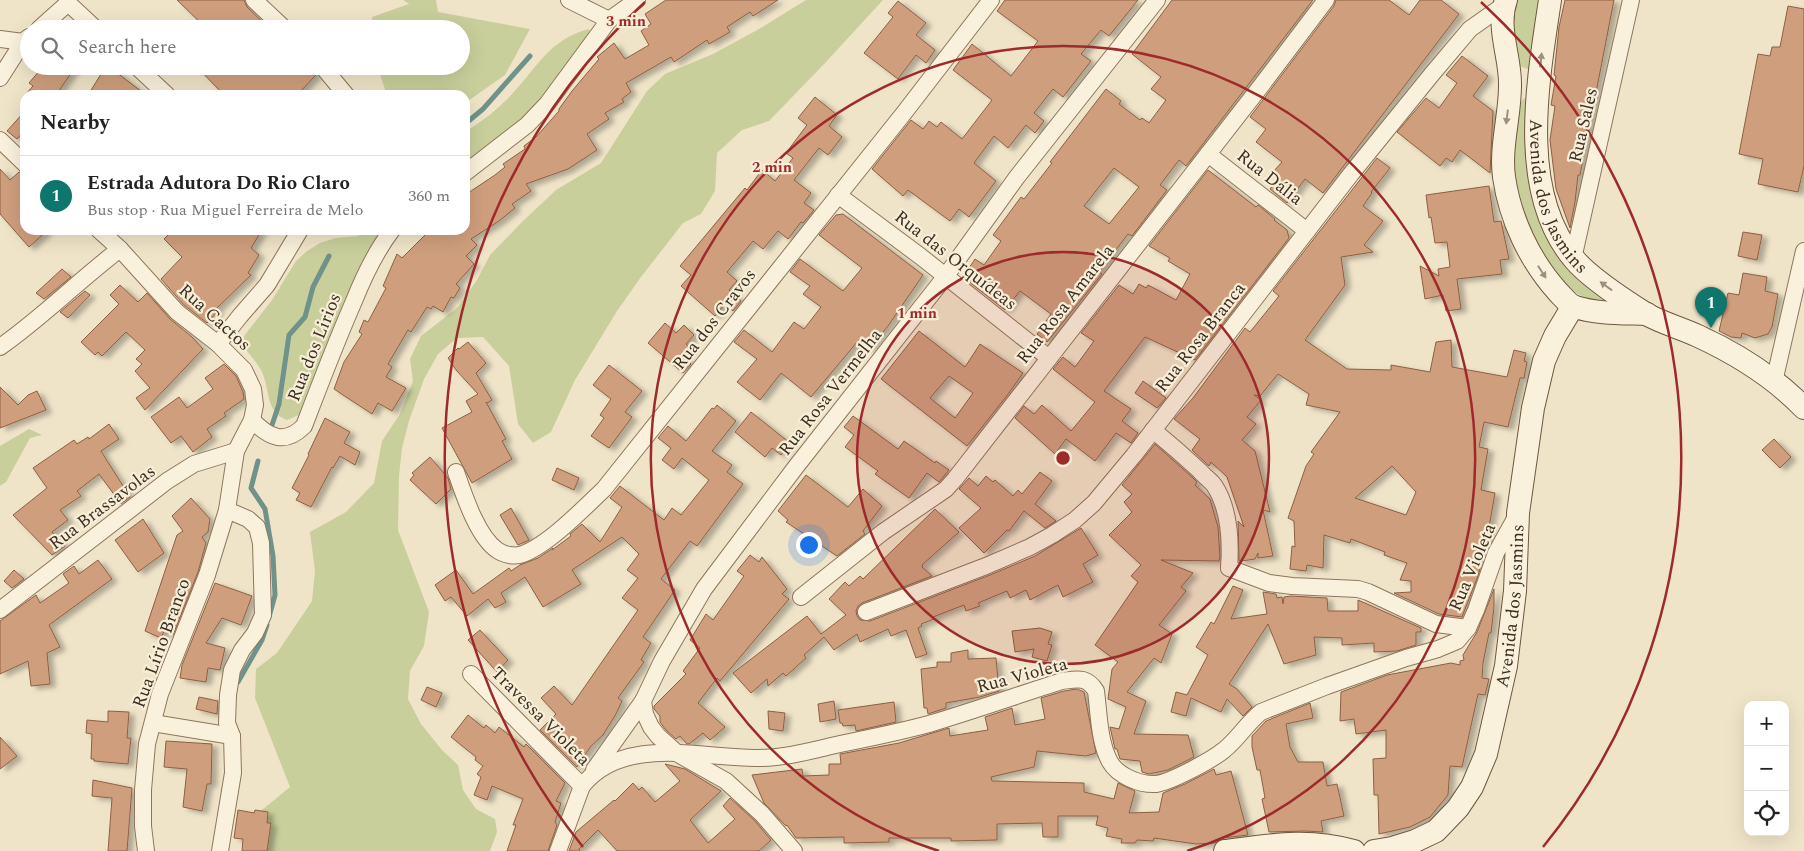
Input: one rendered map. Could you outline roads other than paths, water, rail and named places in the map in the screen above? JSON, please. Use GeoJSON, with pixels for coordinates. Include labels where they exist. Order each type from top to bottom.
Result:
{"type":"FeatureCollection","features":[{"type":"Feature","properties":{"kind":"main road","name":"Avenida dos Jasmins"},"geometry":{"type":"LineString","coordinates":[[1550,0],[1535,121],[1540,180],[1547,212],[1556,232],[1574,259],[1606,287],[1647,314]]}},
{"type":"Feature","properties":{"kind":"main road","name":"Avenida dos Jasmins"},"geometry":{"type":"LineString","coordinates":[[1386,850],[1415,841],[1436,831],[1458,808],[1472,787],[1486,754],[1506,666],[1515,591],[1518,513],[1533,408],[1544,361],[1555,336],[1573,306],[1545,278],[1526,246],[1512,212],[1504,176],[1504,151],[1510,98],[1510,79],[1502,32],[1500,2]]}},
{"type":"Feature","properties":{"kind":"main road"},"geometry":{"type":"LineString","coordinates":[[1510,79],[1539,86]]}},
{"type":"Feature","properties":{"kind":"main road"},"geometry":{"type":"LineString","coordinates":[[1573,306],[1596,311],[1647,314],[1700,337],[1741,358],[1774,382],[1804,408]]}},
{"type":"Feature","properties":{"kind":"main road"},"geometry":{"type":"LineString","coordinates":[[1225,851],[1302,843],[1324,844],[1354,851]]}},
{"type":"Feature","properties":{"kind":"street"},"geometry":{"type":"LineString","coordinates":[[254,0],[275,20]]}},
{"type":"Feature","properties":{"kind":"street"},"geometry":{"type":"LineString","coordinates":[[569,0],[609,20]]}},
{"type":"Feature","properties":{"kind":"street"},"geometry":{"type":"LineString","coordinates":[[470,169],[534,118],[547,104],[609,20],[636,0]]}},
{"type":"Feature","properties":{"kind":"street","name":"Rua dos Cravos"},"geometry":{"type":"LineString","coordinates":[[456,472],[468,506],[485,537],[497,550],[508,555],[521,555],[578,515],[604,489],[991,0]]}},
{"type":"Feature","properties":{"kind":"street","name":"Rua Rosa Vermelha"},"geometry":{"type":"LineString","coordinates":[[584,783],[644,701],[662,661],[704,588],[795,468],[945,277],[1017,177],[1157,0]]}},
{"type":"Feature","properties":{"kind":"street","name":"Rua Rosa Amarela"},"geometry":{"type":"LineString","coordinates":[[801,597],[883,532],[946,489],[972,458],[1326,0]]}},
{"type":"Feature","properties":{"kind":"street","name":"Rua Sales"},"geometry":{"type":"LineString","coordinates":[[1574,259],[1631,0]]}},
{"type":"Feature","properties":{"kind":"street"},"geometry":{"type":"LineString","coordinates":[[48,20],[67,2],[86,20]]}},
{"type":"Feature","properties":{"kind":"street","name":"Rua Rosa Branca"},"geometry":{"type":"LineString","coordinates":[[866,612],[1030,547],[1075,520],[1094,503],[1153,430],[1363,159],[1470,29],[1500,2]]}},
{"type":"Feature","properties":{"kind":"street"},"geometry":{"type":"LineString","coordinates":[[0,39],[20,40]]}},
{"type":"Feature","properties":{"kind":"street"},"geometry":{"type":"LineString","coordinates":[[0,78],[20,49]]}},
{"type":"Feature","properties":{"kind":"street"},"geometry":{"type":"LineString","coordinates":[[146,75],[162,90]]}},
{"type":"Feature","properties":{"kind":"street"},"geometry":{"type":"LineString","coordinates":[[329,75],[342,90]]}},
{"type":"Feature","properties":{"kind":"street"},"geometry":{"type":"LineString","coordinates":[[0,140],[20,159]]}},
{"type":"Feature","properties":{"kind":"street","name":"Rua Dália"},"geometry":{"type":"LineString","coordinates":[[1208,154],[1307,231]]}},
{"type":"Feature","properties":{"kind":"street","name":"Rua das Orquídeas"},"geometry":{"type":"LineString","coordinates":[[838,195],[1049,358]]}},
{"type":"Feature","properties":{"kind":"street","name":"Rua Cactos"},"geometry":{"type":"LineString","coordinates":[[104,235],[120,250],[177,312],[218,344],[244,370],[249,379],[256,405],[252,420],[236,451]]}},
{"type":"Feature","properties":{"kind":"street"},"geometry":{"type":"LineString","coordinates":[[218,344],[267,285],[297,235]]}},
{"type":"Feature","properties":{"kind":"street","name":"Rua dos Lirios"},"geometry":{"type":"LineString","coordinates":[[252,420],[266,433],[281,438],[298,432],[304,426],[339,334],[365,274],[388,235]]}},
{"type":"Feature","properties":{"kind":"street"},"geometry":{"type":"LineString","coordinates":[[0,346],[54,306],[93,269],[120,250]]}},
{"type":"Feature","properties":{"kind":"street"},"geometry":{"type":"LineString","coordinates":[[1774,382],[1804,251]]}},
{"type":"Feature","properties":{"kind":"street"},"geometry":{"type":"LineString","coordinates":[[1153,430],[1214,485],[1227,517],[1229,568],[1269,583],[1358,589],[1436,624],[1468,628]]}},
{"type":"Feature","properties":{"kind":"street","name":"Rua Lírio Branco"},"geometry":{"type":"LineString","coordinates":[[146,851],[143,826],[143,790],[147,744],[160,694],[196,607],[227,510],[236,451]]}},
{"type":"Feature","properties":{"kind":"street","name":"Rua Brassavolas"},"geometry":{"type":"LineString","coordinates":[[0,610],[168,481],[194,464],[236,451]]}},
{"type":"Feature","properties":{"kind":"street"},"geometry":{"type":"LineString","coordinates":[[220,851],[233,773],[232,736],[227,723],[228,695],[232,670],[242,650],[255,633],[263,615],[261,543],[257,527],[248,519],[227,510]]}},
{"type":"Feature","properties":{"kind":"street","name":"Rua Violeta"},"geometry":{"type":"LineString","coordinates":[[584,783],[609,764],[630,757],[652,753],[736,758],[784,756],[930,724],[1062,681],[1075,679],[1085,680],[1092,684],[1096,691],[1106,752],[1116,770],[1139,782],[1158,784],[1192,769],[1223,752],[1238,738],[1254,717],[1261,712],[1349,678],[1457,641],[1468,628],[1496,553],[1518,513]]}},
{"type":"Feature","properties":{"kind":"street","name":"Travessa Violeta"},"geometry":{"type":"LineString","coordinates":[[471,674],[584,783]]}},
{"type":"Feature","properties":{"kind":"street"},"geometry":{"type":"LineString","coordinates":[[644,701],[645,714],[658,736],[678,754],[726,781],[745,796],[794,851]]}},
{"type":"Feature","properties":{"kind":"street"},"geometry":{"type":"LineString","coordinates":[[153,723],[232,736]]}},
{"type":"Feature","properties":{"kind":"street"},"geometry":{"type":"LineString","coordinates":[[558,851],[584,783]]}},
{"type":"Feature","properties":{"kind":"waterway"},"geometry":{"type":"LineString","coordinates":[[470,120],[483,109],[530,56]]}},
{"type":"Feature","properties":{"kind":"waterway"},"geometry":{"type":"LineString","coordinates":[[272,425],[279,404],[289,335],[305,317],[313,287],[329,256]]}},
{"type":"Feature","properties":{"kind":"waterway"},"geometry":{"type":"LineString","coordinates":[[258,461],[251,488],[265,509],[273,556],[275,595],[269,617]]}},
{"type":"Feature","properties":{"kind":"waterway"},"geometry":{"type":"LineString","coordinates":[[238,682],[262,640],[267,625]]}},
{"type":"Feature","properties":{"kind":"place","name":"Estrada Adutora Do Rio Claro"},"geometry":{"type":"Point","coordinates":[1711,328]}}]}
